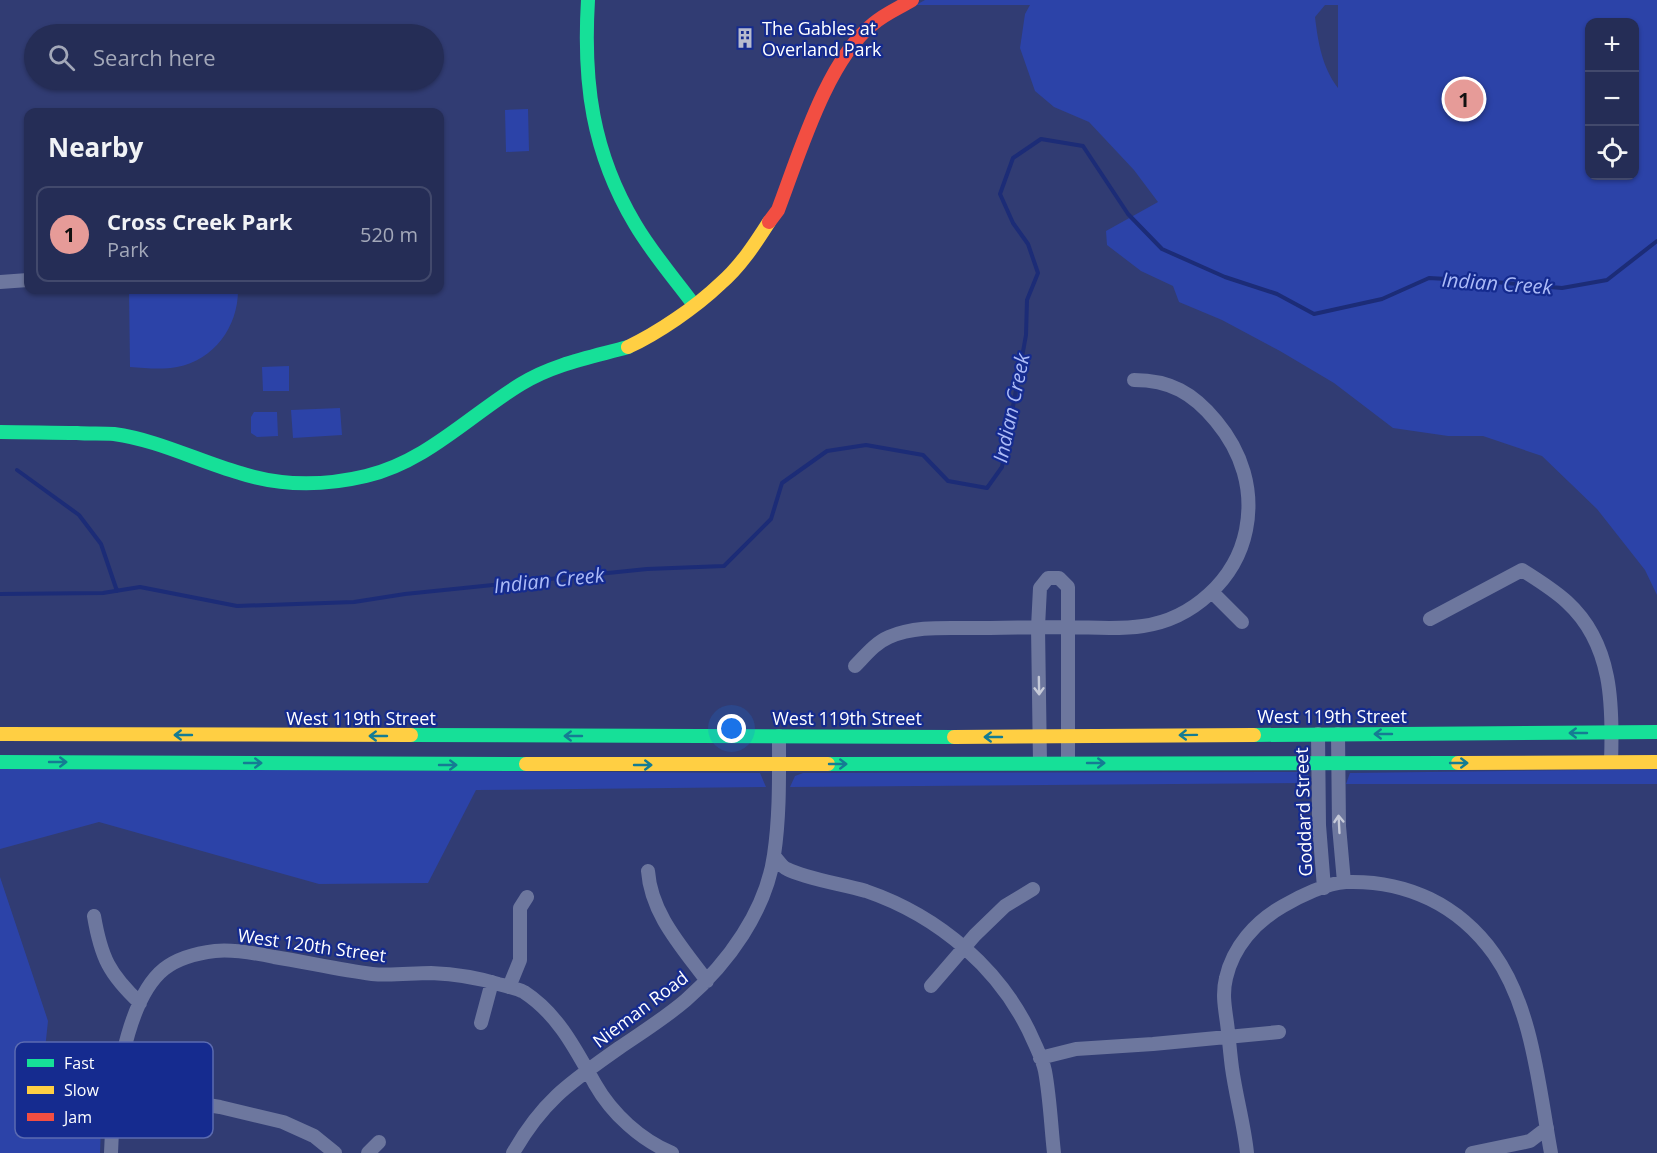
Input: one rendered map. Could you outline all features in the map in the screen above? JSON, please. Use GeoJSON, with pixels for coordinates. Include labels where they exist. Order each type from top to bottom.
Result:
{"type":"FeatureCollection","features":[{"type":"Feature","properties":{"kind":"main road"},"geometry":{"type":"LineString","coordinates":[[588,0],[585,68],[589,98],[603,154],[623,202],[637,226],[694,305]]}},
{"type":"Feature","properties":{"kind":"main road"},"geometry":{"type":"LineString","coordinates":[[0,432],[113,434],[161,445],[215,466],[262,480],[307,484],[368,476],[411,459],[454,432],[522,383],[559,366],[628,347],[647,338],[721,284],[752,249],[778,210],[818,107],[840,60],[872,24],[912,0]]}},
{"type":"Feature","properties":{"kind":"main road","name":"West 119th Street"},"geometry":{"type":"LineString","coordinates":[[0,734],[1069,737],[1657,732]]}},
{"type":"Feature","properties":{"kind":"main road"},"geometry":{"type":"LineString","coordinates":[[0,762],[779,765],[1068,762],[1318,764],[1657,762]]}},
{"type":"Feature","properties":{"kind":"street"},"geometry":{"type":"LineString","coordinates":[[0,282],[24,280]]}},
{"type":"Feature","properties":{"kind":"street"},"geometry":{"type":"LineString","coordinates":[[855,666],[879,643],[901,633],[944,628],[1135,626],[1181,614],[1212,592],[1226,576],[1237,558],[1248,523],[1248,492],[1239,457],[1215,419],[1186,392],[1169,384],[1151,380],[1134,380]]}},
{"type":"Feature","properties":{"kind":"street"},"geometry":{"type":"LineString","coordinates":[[1430,620],[1522,570],[1569,604],[1590,630],[1606,669],[1612,707],[1611,762]]}},
{"type":"Feature","properties":{"kind":"street"},"geometry":{"type":"LineString","coordinates":[[1040,763],[1038,627],[1040,588],[1048,578],[1059,578],[1068,587],[1068,762]]}},
{"type":"Feature","properties":{"kind":"street"},"geometry":{"type":"LineString","coordinates":[[1212,592],[1242,622]]}},
{"type":"Feature","properties":{"kind":"street","name":"Goddard Street"},"geometry":{"type":"LineString","coordinates":[[1318,734],[1319,825],[1324,888]]}},
{"type":"Feature","properties":{"kind":"street","name":"Goddard Street"},"geometry":{"type":"LineString","coordinates":[[1338,734],[1339,826],[1344,882]]}},
{"type":"Feature","properties":{"kind":"street","name":"Nieman Road"},"geometry":{"type":"LineString","coordinates":[[513,1153],[543,1108],[565,1087],[684,1002],[707,981],[740,939],[757,907],[774,856],[779,804],[779,736]]}},
{"type":"Feature","properties":{"kind":"street"},"geometry":{"type":"LineString","coordinates":[[774,856],[785,869],[878,896],[915,913],[965,948],[992,975],[1011,997],[1024,1018],[1045,1071],[1054,1153]]}},
{"type":"Feature","properties":{"kind":"street"},"geometry":{"type":"LineString","coordinates":[[648,871],[649,885],[662,919],[707,981]]}},
{"type":"Feature","properties":{"kind":"street"},"geometry":{"type":"LineString","coordinates":[[1247,1153],[1223,1002],[1225,979],[1231,961],[1242,941],[1262,920],[1295,899],[1344,882],[1389,885],[1419,893],[1451,910],[1472,928],[1496,957],[1518,1003],[1530,1040],[1551,1153]]}},
{"type":"Feature","properties":{"kind":"street"},"geometry":{"type":"LineString","coordinates":[[931,986],[975,935],[1005,906],[1033,889]]}},
{"type":"Feature","properties":{"kind":"street"},"geometry":{"type":"LineString","coordinates":[[509,987],[520,960],[520,908],[527,897]]}},
{"type":"Feature","properties":{"kind":"street"},"geometry":{"type":"LineString","coordinates":[[94,916],[98,939],[111,973],[140,1003]]}},
{"type":"Feature","properties":{"kind":"street","name":"West 120th Street"},"geometry":{"type":"LineString","coordinates":[[127,1042],[140,1003],[164,970],[188,956],[216,951],[247,952],[374,974],[432,973],[470,976],[522,991],[547,1009],[588,1070],[596,1086],[627,1123],[647,1140],[672,1153]]}},
{"type":"Feature","properties":{"kind":"street"},"geometry":{"type":"LineString","coordinates":[[481,1023],[492,982]]}},
{"type":"Feature","properties":{"kind":"street"},"geometry":{"type":"LineString","coordinates":[[1040,1058],[1076,1049],[1279,1032]]}},
{"type":"Feature","properties":{"kind":"street"},"geometry":{"type":"LineString","coordinates":[[213,1106],[283,1122],[314,1136],[335,1153]]}},
{"type":"Feature","properties":{"kind":"street"},"geometry":{"type":"LineString","coordinates":[[1472,1153],[1530,1141],[1547,1128]]}},
{"type":"Feature","properties":{"kind":"street","name":"West 120th Street"},"geometry":{"type":"LineString","coordinates":[[111,1153],[112,1138]]}},
{"type":"Feature","properties":{"kind":"street"},"geometry":{"type":"LineString","coordinates":[[368,1153],[379,1142]]}},
{"type":"Feature","properties":{"kind":"shaded area"},"geometry":{"type":"Polygon","coordinates":[[[925,0],[1657,0],[1657,595],[1645,570],[1597,509],[1542,456],[1483,436],[1448,436],[1393,428],[1334,383],[1280,351],[1222,320],[1179,302],[1173,286],[1141,271],[1107,245],[1106,231],[1158,202],[1134,170],[1089,122],[1054,107],[1035,91],[1020,48],[1025,14],[1030,5],[916,5],[925,0]],[[1325,5],[1315,17],[1324,63],[1338,88],[1338,5],[1325,5]]]}},
{"type":"Feature","properties":{"kind":"shaded area"},"geometry":{"type":"Polygon","coordinates":[[[528,109],[529,151],[506,152],[505,110],[528,109]]]}},
{"type":"Feature","properties":{"kind":"shaded area"},"geometry":{"type":"Polygon","coordinates":[[[129,294],[238,294],[234,317],[228,329],[213,349],[202,357],[177,367],[159,369],[130,367],[129,294]]]}},
{"type":"Feature","properties":{"kind":"shaded area"},"geometry":{"type":"Polygon","coordinates":[[[289,366],[289,391],[263,391],[262,367],[289,366]]]}},
{"type":"Feature","properties":{"kind":"shaded area"},"geometry":{"type":"Polygon","coordinates":[[[340,408],[342,435],[293,438],[291,410],[340,408]]]}},
{"type":"Feature","properties":{"kind":"shaded area"},"geometry":{"type":"Polygon","coordinates":[[[254,412],[277,412],[278,436],[257,437],[251,433],[251,417],[254,412]]]}},
{"type":"Feature","properties":{"kind":"shaded area"},"geometry":{"type":"Polygon","coordinates":[[[0,768],[760,773],[766,787],[476,790],[428,883],[319,884],[99,822],[0,849],[0,768]]]}},
{"type":"Feature","properties":{"kind":"shaded area"},"geometry":{"type":"Polygon","coordinates":[[[1657,769],[1657,784],[1346,784],[1350,773],[1657,769]]]}},
{"type":"Feature","properties":{"kind":"shaded area"},"geometry":{"type":"Polygon","coordinates":[[[1304,772],[1309,776],[1311,783],[790,787],[795,776],[803,773],[1304,772]]]}},
{"type":"Feature","properties":{"kind":"shaded area"},"geometry":{"type":"Polygon","coordinates":[[[0,877],[48,1021],[46,1042],[15,1042],[15,1138],[101,1138],[100,1153],[0,1153],[0,877]]]}},
{"type":"Feature","properties":{"kind":"waterway","name":"Indian Creek"},"geometry":{"type":"LineString","coordinates":[[0,594],[103,593],[140,587],[237,606],[354,602],[405,594],[647,569],[724,566],[771,519],[782,483],[827,451],[866,445],[923,455],[948,481],[987,488],[1002,467],[1026,335],[1027,300],[1038,273],[1028,244],[1013,223],[1000,194],[1013,158],[1041,139],[1083,146],[1128,214],[1162,249],[1225,277],[1277,294],[1314,314],[1382,299],[1429,278],[1562,288],[1607,280],[1657,241]]}},
{"type":"Feature","properties":{"kind":"waterway"},"geometry":{"type":"LineString","coordinates":[[17,470],[79,515],[101,544],[117,591]]}},
{"type":"Feature","properties":{"kind":"traffic: fast"},"geometry":{"type":"LineString","coordinates":[[588,0],[589,88],[600,143],[609,170],[620,197],[635,224],[694,305]]}},
{"type":"Feature","properties":{"kind":"traffic: fast"},"geometry":{"type":"LineString","coordinates":[[0,432],[114,434],[146,441],[255,477],[286,482],[334,482],[366,476],[408,460],[428,449],[502,396],[546,371],[628,347]]}},
{"type":"Feature","properties":{"kind":"traffic: fast"},"geometry":{"type":"LineString","coordinates":[[1254,735],[1657,732]]}},
{"type":"Feature","properties":{"kind":"traffic: fast"},"geometry":{"type":"LineString","coordinates":[[411,735],[954,737]]}},
{"type":"Feature","properties":{"kind":"traffic: fast"},"geometry":{"type":"LineString","coordinates":[[0,762],[526,764]]}},
{"type":"Feature","properties":{"kind":"traffic: fast"},"geometry":{"type":"LineString","coordinates":[[828,764],[1458,763]]}},
{"type":"Feature","properties":{"kind":"traffic: slow"},"geometry":{"type":"LineString","coordinates":[[628,347],[664,327],[710,293],[741,263],[769,222]]}},
{"type":"Feature","properties":{"kind":"traffic: slow"},"geometry":{"type":"LineString","coordinates":[[0,734],[411,735]]}},
{"type":"Feature","properties":{"kind":"traffic: slow"},"geometry":{"type":"LineString","coordinates":[[954,737],[1254,735]]}},
{"type":"Feature","properties":{"kind":"traffic: slow"},"geometry":{"type":"LineString","coordinates":[[1458,763],[1657,762]]}},
{"type":"Feature","properties":{"kind":"traffic: slow"},"geometry":{"type":"LineString","coordinates":[[526,764],[828,764]]}},
{"type":"Feature","properties":{"kind":"traffic: jam"},"geometry":{"type":"LineString","coordinates":[[769,222],[778,210],[816,110],[842,61],[857,40],[873,24],[912,0]]}},
{"type":"Feature","properties":{"kind":"place","name":"The Gables at Overland Park"},"geometry":{"type":"Point","coordinates":[745,38]}},
{"type":"Feature","properties":{"kind":"place","name":"Cross Creek Park"},"geometry":{"type":"Point","coordinates":[1464,99]}}]}
